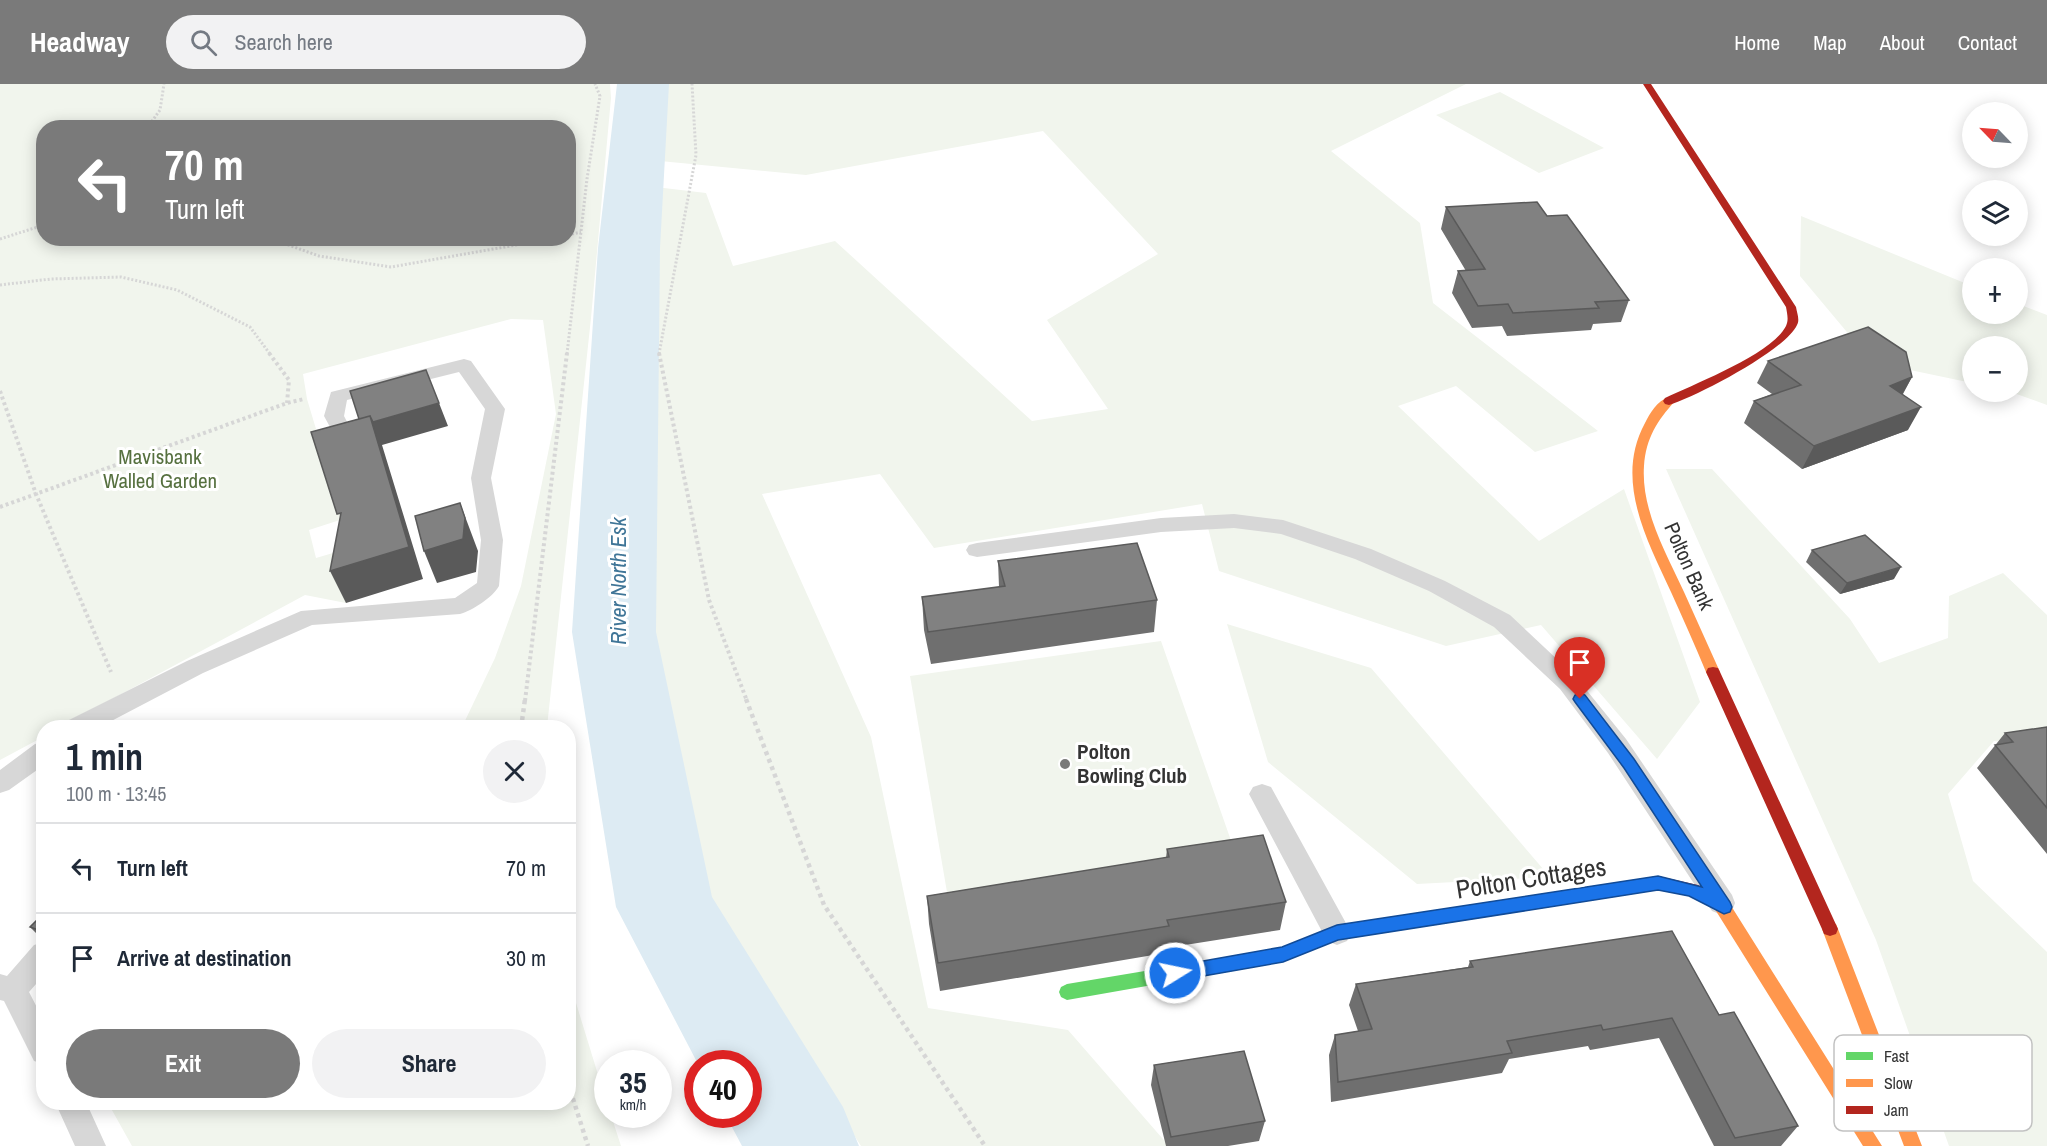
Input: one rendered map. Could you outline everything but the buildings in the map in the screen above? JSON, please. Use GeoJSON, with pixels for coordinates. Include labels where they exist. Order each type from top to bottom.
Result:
{"type":"FeatureCollection","features":[{"type":"Feature","properties":{"kind":"street","name":"Polton Bank"},"geometry":{"type":"LineString","coordinates":[[1647,84],[1791,307],[1793,324],[1785,336],[1769,349],[1663,404],[1637,454],[1637,483],[1647,525],[1830,930],[1870,1035]]}},
{"type":"Feature","properties":{"kind":"street","name":"Polton Cottages"},"geometry":{"type":"LineString","coordinates":[[1067,992],[1283,955],[1337,933],[1658,883],[1692,890],[1724,907]]}},
{"type":"Feature","properties":{"kind":"street"},"geometry":{"type":"LineString","coordinates":[[1724,907],[1834,1083]]}},
{"type":"Feature","properties":{"kind":"street"},"geometry":{"type":"LineString","coordinates":[[1864,1131],[1873,1146]]}},
{"type":"Feature","properties":{"kind":"street","name":"Polton Bank"},"geometry":{"type":"LineString","coordinates":[[1907,1131],[1913,1146]]}},
{"type":"Feature","properties":{"kind":"lane"},"geometry":{"type":"LineString","coordinates":[[91,720],[195,667],[309,617],[460,606],[488,586],[492,540],[481,478],[495,409],[464,365],[338,396],[334,416],[349,446]]}},
{"type":"Feature","properties":{"kind":"lane"},"geometry":{"type":"LineString","coordinates":[[977,550],[1161,525],[1234,521],[1283,527],[1363,554],[1437,586],[1502,621],[1568,683],[1624,756],[1724,907]]}},
{"type":"Feature","properties":{"kind":"lane"},"geometry":{"type":"LineString","coordinates":[[0,783],[36,757]]}},
{"type":"Feature","properties":{"kind":"lane"},"geometry":{"type":"LineString","coordinates":[[1262,794],[1337,933]]}},
{"type":"Feature","properties":{"kind":"lane"},"geometry":{"type":"LineString","coordinates":[[36,962],[7,989],[36,1038]]}},
{"type":"Feature","properties":{"kind":"lane"},"geometry":{"type":"LineString","coordinates":[[73,1110],[91,1146]]}},
{"type":"Feature","properties":{"kind":"path"},"geometry":{"type":"LineString","coordinates":[[153,120],[160,110],[164,84]]}},
{"type":"Feature","properties":{"kind":"path"},"geometry":{"type":"LineString","coordinates":[[522,720],[551,499],[581,232],[600,96],[595,84]]}},
{"type":"Feature","properties":{"kind":"path"},"geometry":{"type":"LineString","coordinates":[[692,84],[696,155],[658,357],[709,600],[824,905],[985,1146]]}},
{"type":"Feature","properties":{"kind":"path"},"geometry":{"type":"LineString","coordinates":[[0,239],[36,228]]}},
{"type":"Feature","properties":{"kind":"path"},"geometry":{"type":"LineString","coordinates":[[576,233],[581,232]]}},
{"type":"Feature","properties":{"kind":"path"},"geometry":{"type":"LineString","coordinates":[[292,246],[319,256],[391,267],[510,246]]}},
{"type":"Feature","properties":{"kind":"path"},"geometry":{"type":"LineString","coordinates":[[0,285],[51,279],[121,277],[177,290],[249,327],[289,380],[287,403],[0,507]]}},
{"type":"Feature","properties":{"kind":"path"},"geometry":{"type":"LineString","coordinates":[[0,391],[36,494],[123,703]]}},
{"type":"Feature","properties":{"kind":"path"},"geometry":{"type":"LineString","coordinates":[[576,1108],[588,1146]]}},
{"type":"Feature","properties":{"kind":"green space","name":"Mavisbank Walled Garden"},"geometry":{"type":"Polygon","coordinates":[[[0,84],[610,84],[611,98],[591,318],[548,720],[465,720],[495,658],[521,586],[556,414],[543,320],[511,319],[303,374],[307,399],[343,519],[309,530],[316,558],[350,548],[353,563],[346,603],[305,595],[73,720],[36,720],[36,741],[0,760],[0,84]]]}},
{"type":"Feature","properties":{"kind":"green space"},"geometry":{"type":"Polygon","coordinates":[[[661,84],[1466,84],[1331,151],[1420,223],[1433,303],[1598,431],[1535,452],[1456,386],[1398,406],[1539,541],[1624,489],[1700,702],[1657,759],[1541,625],[1446,646],[1219,571],[1202,504],[934,548],[880,474],[762,494],[871,737],[928,1008],[1068,1030],[1169,1146],[861,1146],[687,876],[635,492],[647,186],[706,193],[733,266],[835,241],[1032,421],[1108,409],[1047,320],[1158,254],[1043,131],[806,175],[660,161],[661,84]]]}},
{"type":"Feature","properties":{"kind":"green space"},"geometry":{"type":"Polygon","coordinates":[[[1500,92],[1604,148],[1539,173],[1436,115],[1500,92]]]}},
{"type":"Feature","properties":{"kind":"green space"},"geometry":{"type":"Polygon","coordinates":[[[1801,216],[1962,282],[1962,324],[2028,324],[2028,308],[2047,315],[2047,405],[2028,398],[2028,336],[1962,336],[1962,381],[1872,362],[1800,276],[1801,216]]]}},
{"type":"Feature","properties":{"kind":"green space"},"geometry":{"type":"Polygon","coordinates":[[[1666,469],[1712,469],[1850,619],[1879,663],[1948,638],[1949,596],[2003,573],[2047,615],[2047,747],[1994,741],[1948,794],[1973,881],[2047,952],[2047,1146],[1949,1146],[1944,1131],[2032,1131],[2032,1035],[1910,1035],[1876,940],[1666,469]]]}},
{"type":"Feature","properties":{"kind":"green space"},"geometry":{"type":"Polygon","coordinates":[[[1227,624],[1371,668],[1550,877],[1417,884],[1268,762],[1227,624]]]}},
{"type":"Feature","properties":{"kind":"green space","name":"Polton Bowling Club"},"geometry":{"type":"Polygon","coordinates":[[[1161,641],[1235,852],[948,898],[910,676],[1161,641]]]}},
{"type":"Feature","properties":{"kind":"green space"},"geometry":{"type":"Polygon","coordinates":[[[576,1003],[594,1062],[594,1128],[615,1128],[621,1146],[132,1146],[112,1110],[576,1110],[576,1003]]]}},
{"type":"Feature","properties":{"kind":"waterway","name":"River North Esk"},"geometry":{"type":"LineString","coordinates":[[643,84],[629,248],[614,632],[665,907],[803,1146]]}},
{"type":"Feature","properties":{"kind":"traffic: fast"},"geometry":{"type":"LineString","coordinates":[[1067,992],[1283,955],[1337,933],[1454,915]]}},
{"type":"Feature","properties":{"kind":"traffic: slow"},"geometry":{"type":"LineString","coordinates":[[1669,401],[1655,415],[1641,446],[1638,486],[1648,526],[1713,672]]}},
{"type":"Feature","properties":{"kind":"traffic: slow"},"geometry":{"type":"LineString","coordinates":[[1722,906],[1834,1084]]}},
{"type":"Feature","properties":{"kind":"traffic: slow"},"geometry":{"type":"LineString","coordinates":[[1830,929],[1871,1035]]}},
{"type":"Feature","properties":{"kind":"traffic: slow"},"geometry":{"type":"LineString","coordinates":[[1864,1131],[1873,1146]]}},
{"type":"Feature","properties":{"kind":"traffic: slow"},"geometry":{"type":"LineString","coordinates":[[1907,1131],[1913,1146]]}},
{"type":"Feature","properties":{"kind":"traffic: jam"},"geometry":{"type":"LineString","coordinates":[[1647,84],[1791,307],[1793,319],[1792,325],[1784,336],[1755,358],[1669,401]]}},
{"type":"Feature","properties":{"kind":"traffic: jam"},"geometry":{"type":"LineString","coordinates":[[1713,672],[1830,929]]}},
{"type":"Feature","properties":{"kind":"traffic: jam"},"geometry":{"type":"LineString","coordinates":[[1454,915],[1658,883],[1692,890],[1722,906]]}},
{"type":"Feature","properties":{"kind":"place","name":"Polton Bowling Club"},"geometry":{"type":"Point","coordinates":[1065,764]}},
{"type":"Feature","properties":{"kind":"route"},"geometry":{"type":"LineString","coordinates":[[1175,973],[1283,955],[1337,933],[1658,883],[1692,890],[1724,907],[1677,833],[1617,746],[1580,699]]}}]}
